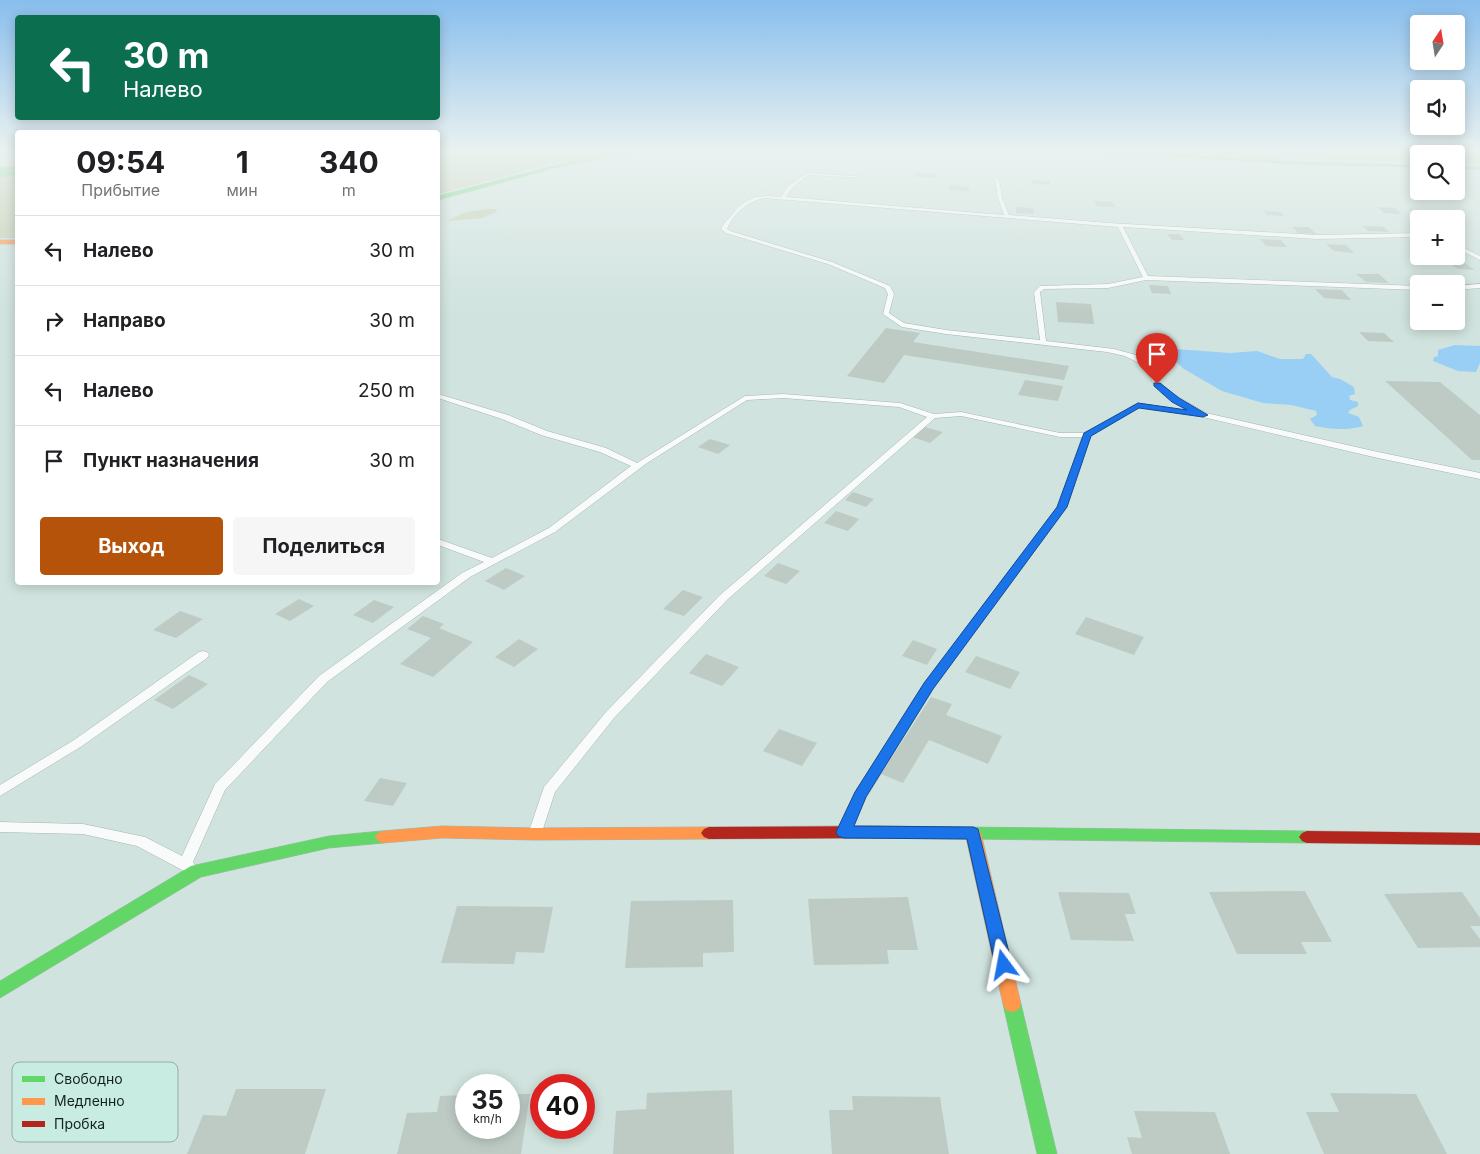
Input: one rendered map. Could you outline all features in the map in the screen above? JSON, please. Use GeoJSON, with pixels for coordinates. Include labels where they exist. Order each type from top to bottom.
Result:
{"type":"FeatureCollection","features":[{"type":"Feature","properties":{"kind":"main road"},"geometry":{"type":"LineString","coordinates":[[0,242],[15,242]]}},
{"type":"Feature","properties":{"kind":"main road"},"geometry":{"type":"LineString","coordinates":[[0,990],[191,867],[329,842],[442,832],[535,834],[844,832],[1480,839]]}},
{"type":"Feature","properties":{"kind":"main road"},"geometry":{"type":"LineString","coordinates":[[973,833],[1047,1154]]}},
{"type":"Feature","properties":{"kind":"lane"},"geometry":{"type":"LineString","coordinates":[[742,206],[724,229],[764,244],[830,263],[888,287],[891,294],[886,314],[902,325],[946,332],[1043,341],[1120,352],[1135,357],[1148,369],[1157,384],[1176,400],[1203,415]]}},
{"type":"Feature","properties":{"kind":"lane"},"geometry":{"type":"LineString","coordinates":[[880,206],[1120,226],[1317,237],[1410,235]]}},
{"type":"Feature","properties":{"kind":"lane"},"geometry":{"type":"LineString","coordinates":[[1003,206],[1007,216]]}},
{"type":"Feature","properties":{"kind":"lane"},"geometry":{"type":"LineString","coordinates":[[1120,226],[1146,278]]}},
{"type":"Feature","properties":{"kind":"lane"},"geometry":{"type":"LineString","coordinates":[[1465,250],[1480,258]]}},
{"type":"Feature","properties":{"kind":"lane"},"geometry":{"type":"LineString","coordinates":[[1043,341],[1037,292],[1042,287],[1108,286],[1146,278],[1410,288]]}},
{"type":"Feature","properties":{"kind":"lane"},"geometry":{"type":"LineString","coordinates":[[1465,287],[1480,286]]}},
{"type":"Feature","properties":{"kind":"lane"},"geometry":{"type":"LineString","coordinates":[[0,827],[83,829],[140,841],[191,867],[220,786],[324,679],[466,575],[552,530],[637,466],[746,398],[784,396],[900,405],[933,416],[961,414],[1060,435],[1087,435],[1138,405],[1203,415],[1368,453],[1480,476]]}},
{"type":"Feature","properties":{"kind":"lane"},"geometry":{"type":"LineString","coordinates":[[440,397],[504,417],[544,433],[603,450],[637,466]]}},
{"type":"Feature","properties":{"kind":"lane"},"geometry":{"type":"LineString","coordinates":[[535,834],[549,790],[617,708],[724,597],[933,416]]}},
{"type":"Feature","properties":{"kind":"lane"},"geometry":{"type":"LineString","coordinates":[[844,832],[860,796],[929,686],[1062,507],[1087,435]]}},
{"type":"Feature","properties":{"kind":"lane"},"geometry":{"type":"LineString","coordinates":[[440,543],[492,561]]}},
{"type":"Feature","properties":{"kind":"lane"},"geometry":{"type":"LineString","coordinates":[[0,791],[78,743],[203,655]]}},
{"type":"Feature","properties":{"kind":"green space"},"geometry":{"type":"Polygon","coordinates":[[[0,206],[15,206],[15,238],[0,238],[0,206]]]}},
{"type":"Feature","properties":{"kind":"green space"},"geometry":{"type":"Polygon","coordinates":[[[496,209],[497,212],[482,218],[447,221],[466,212],[496,209]]]}},
{"type":"Feature","properties":{"kind":"water"},"geometry":{"type":"Polygon","coordinates":[[[1455,345],[1480,346],[1480,363],[1476,372],[1458,371],[1433,361],[1434,357],[1438,356],[1438,350],[1455,345]]]}},
{"type":"Feature","properties":{"kind":"water"},"geometry":{"type":"Polygon","coordinates":[[[1175,349],[1230,353],[1257,351],[1280,359],[1303,359],[1306,354],[1311,354],[1332,377],[1354,387],[1355,394],[1349,396],[1350,400],[1358,402],[1358,406],[1348,413],[1359,417],[1363,426],[1339,429],[1315,426],[1310,419],[1317,415],[1316,411],[1291,405],[1263,403],[1222,391],[1184,369],[1164,352],[1175,349]]]}},
{"type":"Feature","properties":{"kind":"building"},"geometry":{"type":"Polygon","coordinates":[[[1016,207],[1033,208],[1034,214],[1016,213],[1016,207]]]}},
{"type":"Feature","properties":{"kind":"building"},"geometry":{"type":"Polygon","coordinates":[[[1377,207],[1395,208],[1401,214],[1384,213],[1377,207]]]}},
{"type":"Feature","properties":{"kind":"building"},"geometry":{"type":"Polygon","coordinates":[[[1264,211],[1281,212],[1284,216],[1267,215],[1264,211]]]}},
{"type":"Feature","properties":{"kind":"building"},"geometry":{"type":"Polygon","coordinates":[[[1363,226],[1384,227],[1389,232],[1368,231],[1363,226]]]}},
{"type":"Feature","properties":{"kind":"building"},"geometry":{"type":"Polygon","coordinates":[[[1292,227],[1309,227],[1316,234],[1298,233],[1292,227]]]}},
{"type":"Feature","properties":{"kind":"building"},"geometry":{"type":"Polygon","coordinates":[[[1167,234],[1179,234],[1184,240],[1172,240],[1167,234]]]}},
{"type":"Feature","properties":{"kind":"building"},"geometry":{"type":"Polygon","coordinates":[[[1260,239],[1281,240],[1287,247],[1266,246],[1260,239]]]}},
{"type":"Feature","properties":{"kind":"building"},"geometry":{"type":"Polygon","coordinates":[[[1326,244],[1346,245],[1354,253],[1334,251],[1326,244]]]}},
{"type":"Feature","properties":{"kind":"building"},"geometry":{"type":"Polygon","coordinates":[[[1465,263],[1475,270],[1458,269],[1452,265],[1465,265],[1465,263]]]}},
{"type":"Feature","properties":{"kind":"building"},"geometry":{"type":"Polygon","coordinates":[[[1356,274],[1379,274],[1389,283],[1366,282],[1356,274]]]}},
{"type":"Feature","properties":{"kind":"building"},"geometry":{"type":"Polygon","coordinates":[[[1149,285],[1168,286],[1171,294],[1152,293],[1149,285]]]}},
{"type":"Feature","properties":{"kind":"building"},"geometry":{"type":"Polygon","coordinates":[[[1315,289],[1342,290],[1351,300],[1324,298],[1315,289]]]}},
{"type":"Feature","properties":{"kind":"building"},"geometry":{"type":"Polygon","coordinates":[[[1056,302],[1091,304],[1094,324],[1058,322],[1056,302]]]}},
{"type":"Feature","properties":{"kind":"building"},"geometry":{"type":"Polygon","coordinates":[[[886,328],[920,333],[913,342],[1069,366],[1064,380],[904,355],[884,383],[847,376],[886,328]]]}},
{"type":"Feature","properties":{"kind":"building"},"geometry":{"type":"Polygon","coordinates":[[[1359,332],[1384,333],[1394,342],[1368,341],[1359,332]]]}},
{"type":"Feature","properties":{"kind":"building"},"geometry":{"type":"Polygon","coordinates":[[[1025,380],[1063,386],[1058,401],[1018,395],[1025,380]]]}},
{"type":"Feature","properties":{"kind":"building"},"geometry":{"type":"Polygon","coordinates":[[[1385,381],[1440,382],[1480,415],[1480,460],[1472,460],[1385,381]]]}},
{"type":"Feature","properties":{"kind":"building"},"geometry":{"type":"Polygon","coordinates":[[[925,427],[943,432],[930,443],[912,437],[925,427]]]}},
{"type":"Feature","properties":{"kind":"building"},"geometry":{"type":"Polygon","coordinates":[[[710,439],[730,445],[718,454],[698,447],[710,439]]]}},
{"type":"Feature","properties":{"kind":"building"},"geometry":{"type":"Polygon","coordinates":[[[853,492],[874,499],[866,507],[845,500],[853,492]]]}},
{"type":"Feature","properties":{"kind":"building"},"geometry":{"type":"Polygon","coordinates":[[[836,511],[859,519],[848,531],[824,523],[836,511]]]}},
{"type":"Feature","properties":{"kind":"building"},"geometry":{"type":"Polygon","coordinates":[[[778,563],[800,571],[786,584],[764,576],[778,563]]]}},
{"type":"Feature","properties":{"kind":"building"},"geometry":{"type":"Polygon","coordinates":[[[506,568],[525,576],[504,590],[485,581],[506,568]]]}},
{"type":"Feature","properties":{"kind":"building"},"geometry":{"type":"Polygon","coordinates":[[[683,590],[703,597],[684,616],[663,609],[683,590]]]}},
{"type":"Feature","properties":{"kind":"building"},"geometry":{"type":"Polygon","coordinates":[[[299,599],[314,606],[290,621],[275,614],[299,599]]]}},
{"type":"Feature","properties":{"kind":"building"},"geometry":{"type":"Polygon","coordinates":[[[374,600],[394,607],[373,623],[353,615],[374,600]]]}},
{"type":"Feature","properties":{"kind":"building"},"geometry":{"type":"Polygon","coordinates":[[[180,611],[203,619],[176,638],[153,630],[180,611]]]}},
{"type":"Feature","properties":{"kind":"building"},"geometry":{"type":"Polygon","coordinates":[[[423,616],[444,624],[439,628],[473,642],[433,677],[400,664],[431,638],[407,629],[423,616]]]}},
{"type":"Feature","properties":{"kind":"building"},"geometry":{"type":"Polygon","coordinates":[[[1086,617],[1144,637],[1134,655],[1075,634],[1086,617]]]}},
{"type":"Feature","properties":{"kind":"building"},"geometry":{"type":"Polygon","coordinates":[[[519,639],[538,649],[514,667],[495,657],[519,639]]]}},
{"type":"Feature","properties":{"kind":"building"},"geometry":{"type":"Polygon","coordinates":[[[913,640],[937,649],[927,665],[902,656],[913,640]]]}},
{"type":"Feature","properties":{"kind":"building"},"geometry":{"type":"Polygon","coordinates":[[[706,654],[739,667],[722,686],[689,673],[706,654]]]}},
{"type":"Feature","properties":{"kind":"building"},"geometry":{"type":"Polygon","coordinates":[[[976,656],[1020,672],[1010,689],[965,672],[976,656]]]}},
{"type":"Feature","properties":{"kind":"building"},"geometry":{"type":"Polygon","coordinates":[[[189,675],[208,684],[173,709],[154,700],[189,675]]]}},
{"type":"Feature","properties":{"kind":"building"},"geometry":{"type":"Polygon","coordinates":[[[931,697],[952,704],[946,715],[1002,736],[988,764],[929,740],[903,783],[881,774],[931,697]]]}},
{"type":"Feature","properties":{"kind":"building"},"geometry":{"type":"Polygon","coordinates":[[[779,729],[817,743],[802,766],[763,751],[779,729]]]}},
{"type":"Feature","properties":{"kind":"building"},"geometry":{"type":"Polygon","coordinates":[[[380,778],[407,783],[393,806],[364,801],[380,778]]]}},
{"type":"Feature","properties":{"kind":"building"},"geometry":{"type":"Polygon","coordinates":[[[1305,891],[1332,942],[1301,942],[1307,954],[1237,954],[1209,892],[1305,891]]]}},
{"type":"Feature","properties":{"kind":"building"},"geometry":{"type":"Polygon","coordinates":[[[1058,892],[1129,893],[1136,914],[1125,914],[1134,941],[1071,940],[1058,892]]]}},
{"type":"Feature","properties":{"kind":"building"},"geometry":{"type":"Polygon","coordinates":[[[1462,892],[1480,918],[1480,926],[1470,926],[1480,939],[1480,947],[1418,948],[1384,894],[1462,892]]]}},
{"type":"Feature","properties":{"kind":"building"},"geometry":{"type":"Polygon","coordinates":[[[908,897],[918,950],[887,950],[889,964],[814,965],[808,899],[908,897]]]}},
{"type":"Feature","properties":{"kind":"building"},"geometry":{"type":"Polygon","coordinates":[[[733,900],[734,952],[703,953],[703,967],[625,968],[631,901],[733,900]]]}},
{"type":"Feature","properties":{"kind":"building"},"geometry":{"type":"Polygon","coordinates":[[[457,906],[553,907],[544,953],[516,952],[514,964],[441,963],[457,906]]]}},
{"type":"Feature","properties":{"kind":"building"},"geometry":{"type":"Polygon","coordinates":[[[236,1089],[326,1089],[305,1154],[187,1154],[203,1115],[226,1116],[236,1089]]]}},
{"type":"Feature","properties":{"kind":"building"},"geometry":{"type":"Polygon","coordinates":[[[732,1090],[734,1154],[613,1154],[616,1111],[646,1109],[647,1093],[732,1090]]]}},
{"type":"Feature","properties":{"kind":"building"},"geometry":{"type":"Polygon","coordinates":[[[1330,1093],[1416,1094],[1447,1154],[1324,1154],[1306,1112],[1339,1112],[1330,1093]]]}},
{"type":"Feature","properties":{"kind":"building"},"geometry":{"type":"Polygon","coordinates":[[[520,1094],[530,1094],[521,1154],[397,1154],[407,1113],[437,1112],[440,1096],[455,1095],[455,1139],[520,1139],[520,1094]]]}},
{"type":"Feature","properties":{"kind":"building"},"geometry":{"type":"Polygon","coordinates":[[[852,1096],[940,1097],[949,1154],[832,1154],[829,1110],[853,1110],[852,1096]]]}},
{"type":"Feature","properties":{"kind":"building"},"geometry":{"type":"Polygon","coordinates":[[[1134,1111],[1215,1112],[1230,1154],[1132,1154],[1127,1137],[1142,1138],[1134,1111]]]}},
{"type":"Feature","properties":{"kind":"traffic: fast"},"geometry":{"type":"LineString","coordinates":[[880,832],[1307,837]]}},
{"type":"Feature","properties":{"kind":"traffic: fast"},"geometry":{"type":"LineString","coordinates":[[0,990],[197,871],[329,842],[383,837]]}},
{"type":"Feature","properties":{"kind":"traffic: fast"},"geometry":{"type":"LineString","coordinates":[[1012,1004],[1047,1154]]}},
{"type":"Feature","properties":{"kind":"traffic: slow"},"geometry":{"type":"LineString","coordinates":[[0,242],[15,242]]}},
{"type":"Feature","properties":{"kind":"traffic: slow"},"geometry":{"type":"LineString","coordinates":[[383,837],[442,832],[535,834],[709,833]]}},
{"type":"Feature","properties":{"kind":"traffic: slow"},"geometry":{"type":"LineString","coordinates":[[973,833],[1012,1004]]}},
{"type":"Feature","properties":{"kind":"traffic: jam"},"geometry":{"type":"LineString","coordinates":[[709,833],[880,832]]}},
{"type":"Feature","properties":{"kind":"traffic: jam"},"geometry":{"type":"LineString","coordinates":[[1307,837],[1480,839]]}},
{"type":"Feature","properties":{"kind":"route"},"geometry":{"type":"LineString","coordinates":[[1004,965],[973,833],[844,832],[860,796],[929,686],[1062,507],[1087,435],[1138,405],[1203,415],[1176,400],[1157,384]]}}]}
